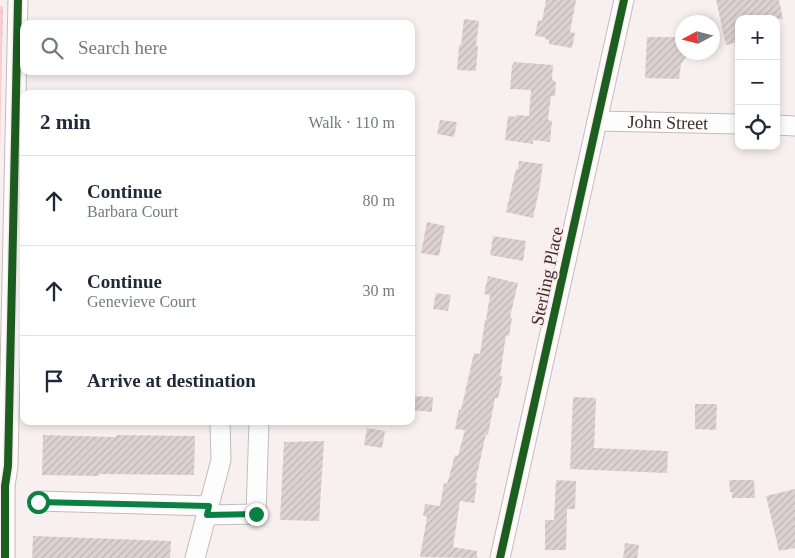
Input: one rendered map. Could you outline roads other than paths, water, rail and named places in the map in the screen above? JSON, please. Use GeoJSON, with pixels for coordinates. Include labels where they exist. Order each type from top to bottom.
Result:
{"type":"FeatureCollection","features":[{"type":"Feature","properties":{"kind":"street"},"geometry":{"type":"LineString","coordinates":[[5,558],[5,486],[16,409],[6,289],[18,0]]}},
{"type":"Feature","properties":{"kind":"street","name":"Sterling Place"},"geometry":{"type":"LineString","coordinates":[[500,558],[624,0]]}},
{"type":"Feature","properties":{"kind":"street","name":"John Street"},"geometry":{"type":"LineString","coordinates":[[597,121],[735,124]]}},
{"type":"Feature","properties":{"kind":"street"},"geometry":{"type":"LineString","coordinates":[[780,125],[795,126]]}},
{"type":"Feature","properties":{"kind":"street"},"geometry":{"type":"LineString","coordinates":[[195,558],[221,460],[220,425]]}},
{"type":"Feature","properties":{"kind":"street"},"geometry":{"type":"LineString","coordinates":[[38,502],[256,514],[259,425]]}}]}
